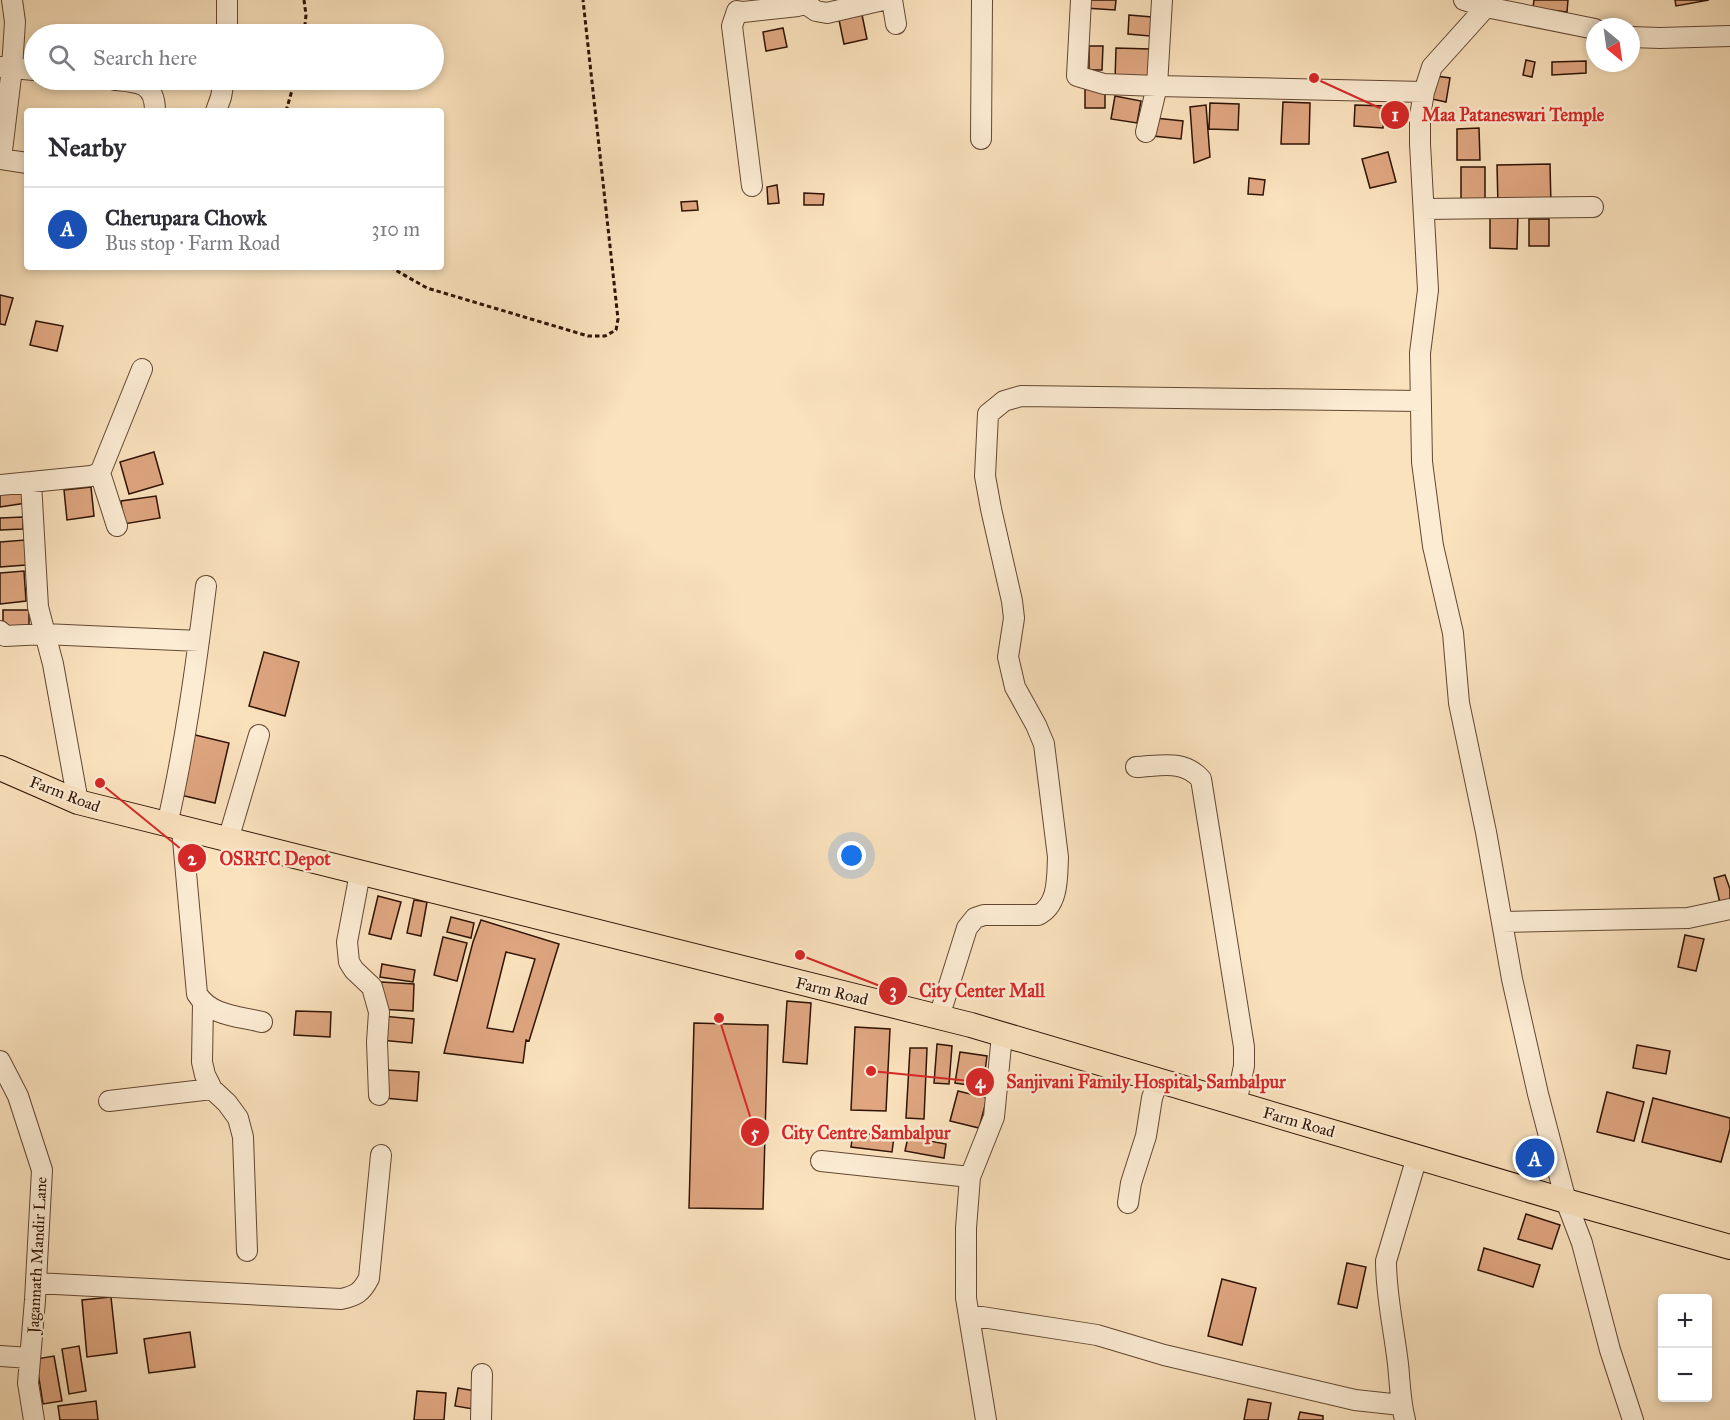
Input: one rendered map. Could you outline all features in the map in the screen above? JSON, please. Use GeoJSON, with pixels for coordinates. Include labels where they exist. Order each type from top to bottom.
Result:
{"type":"FeatureCollection","features":[{"type":"Feature","properties":{"kind":"main road","name":"Farm Road"},"geometry":{"type":"LineString","coordinates":[[0,768],[78,802],[939,1017],[1730,1247]]}},
{"type":"Feature","properties":{"kind":"street"},"geometry":{"type":"LineString","coordinates":[[12,0],[15,22],[6,67],[1,159],[24,163]]}},
{"type":"Feature","properties":{"kind":"street"},"geometry":{"type":"LineString","coordinates":[[227,0],[227,24]]}},
{"type":"Feature","properties":{"kind":"street"},"geometry":{"type":"LineString","coordinates":[[752,186],[732,26],[737,11],[798,6],[803,2],[816,11],[827,12],[883,0]]}},
{"type":"Feature","properties":{"kind":"street"},"geometry":{"type":"LineString","coordinates":[[892,0],[896,24]]}},
{"type":"Feature","properties":{"kind":"street"},"geometry":{"type":"LineString","coordinates":[[981,139],[982,0]]}},
{"type":"Feature","properties":{"kind":"street"},"geometry":{"type":"LineString","coordinates":[[1081,0],[1077,76],[1104,84],[1424,93]]}},
{"type":"Feature","properties":{"kind":"street"},"geometry":{"type":"LineString","coordinates":[[1146,132],[1157,86],[1162,0]]}},
{"type":"Feature","properties":{"kind":"street"},"geometry":{"type":"LineString","coordinates":[[1464,0],[1586,27]]}},
{"type":"Feature","properties":{"kind":"street"},"geometry":{"type":"LineString","coordinates":[[1499,6],[1432,66],[1420,116],[1428,290],[1420,353],[1422,462],[1433,546],[1453,633],[1459,703],[1486,832],[1512,979],[1538,1094],[1566,1201],[1582,1244],[1610,1350],[1633,1420]]}},
{"type":"Feature","properties":{"kind":"street"},"geometry":{"type":"LineString","coordinates":[[1640,37],[1730,36]]}},
{"type":"Feature","properties":{"kind":"street"},"geometry":{"type":"LineString","coordinates":[[6,67],[24,69]]}},
{"type":"Feature","properties":{"kind":"street"},"geometry":{"type":"LineString","coordinates":[[150,90],[153,94],[154,108]]}},
{"type":"Feature","properties":{"kind":"street"},"geometry":{"type":"LineString","coordinates":[[217,108],[222,90]]}},
{"type":"Feature","properties":{"kind":"street"},"geometry":{"type":"LineString","coordinates":[[1424,209],[1593,207]]}},
{"type":"Feature","properties":{"kind":"street"},"geometry":{"type":"LineString","coordinates":[[117,526],[100,473],[142,369]]}},
{"type":"Feature","properties":{"kind":"street"},"geometry":{"type":"LineString","coordinates":[[939,1017],[967,928],[975,918],[984,915],[1038,915],[1046,912],[1052,904],[1057,873],[1058,857],[1044,744],[1014,687],[1008,657],[1014,618],[985,476],[988,414],[1004,401],[1020,396],[1420,401]]}},
{"type":"Feature","properties":{"kind":"street"},"geometry":{"type":"LineString","coordinates":[[0,485],[91,476],[100,473]]}},
{"type":"Feature","properties":{"kind":"street"},"geometry":{"type":"LineString","coordinates":[[31,482],[38,607],[53,664],[78,802]]}},
{"type":"Feature","properties":{"kind":"street"},"geometry":{"type":"LineString","coordinates":[[206,586],[179,764],[174,827],[197,994],[203,1003],[213,1010],[262,1022]]}},
{"type":"Feature","properties":{"kind":"street"},"geometry":{"type":"LineString","coordinates":[[0,631],[5,636],[44,634],[199,641]]}},
{"type":"Feature","properties":{"kind":"street"},"geometry":{"type":"LineString","coordinates":[[228,840],[259,735]]}},
{"type":"Feature","properties":{"kind":"street"},"geometry":{"type":"LineString","coordinates":[[1136,767],[1182,765],[1193,770],[1201,779],[1244,1047],[1244,1066],[1236,1104]]}},
{"type":"Feature","properties":{"kind":"street"},"geometry":{"type":"LineString","coordinates":[[360,873],[347,953],[354,970],[372,987],[379,1012],[377,1042],[379,1095]]}},
{"type":"Feature","properties":{"kind":"street"},"geometry":{"type":"LineString","coordinates":[[1502,922],[1688,918],[1730,909]]}},
{"type":"Feature","properties":{"kind":"street"},"geometry":{"type":"LineString","coordinates":[[203,1003],[202,1062],[212,1089],[227,1103],[238,1118],[243,1137],[247,1251]]}},
{"type":"Feature","properties":{"kind":"street"},"geometry":{"type":"LineString","coordinates":[[986,1420],[966,1298],[966,1228],[970,1177],[994,1117],[1002,1035]]}},
{"type":"Feature","properties":{"kind":"street","name":"Jagannath Mandir Lane"},"geometry":{"type":"LineString","coordinates":[[0,1061],[18,1096],[42,1170],[36,1283],[27,1383],[34,1420]]}},
{"type":"Feature","properties":{"kind":"street"},"geometry":{"type":"LineString","coordinates":[[1128,1203],[1131,1183],[1146,1136],[1152,1098],[1158,1080]]}},
{"type":"Feature","properties":{"kind":"street"},"geometry":{"type":"LineString","coordinates":[[109,1101],[212,1089]]}},
{"type":"Feature","properties":{"kind":"street"},"geometry":{"type":"LineString","coordinates":[[36,1283],[341,1299],[356,1296],[364,1289],[369,1278],[381,1155]]}},
{"type":"Feature","properties":{"kind":"street"},"geometry":{"type":"LineString","coordinates":[[969,1315],[1097,1335],[1164,1355],[1403,1412],[1386,1278],[1386,1261],[1417,1157]]}},
{"type":"Feature","properties":{"kind":"street"},"geometry":{"type":"LineString","coordinates":[[821,1161],[970,1177]]}},
{"type":"Feature","properties":{"kind":"street"},"geometry":{"type":"LineString","coordinates":[[0,1356],[30,1359]]}},
{"type":"Feature","properties":{"kind":"street"},"geometry":{"type":"LineString","coordinates":[[481,1420],[482,1374]]}},
{"type":"Feature","properties":{"kind":"path"},"geometry":{"type":"LineString","coordinates":[[304,0],[305,24]]}},
{"type":"Feature","properties":{"kind":"path"},"geometry":{"type":"LineString","coordinates":[[395,270],[427,288],[588,336],[605,336],[616,330],[618,319],[582,0]]}},
{"type":"Feature","properties":{"kind":"path"},"geometry":{"type":"LineString","coordinates":[[287,108],[292,90]]}},
{"type":"Feature","properties":{"kind":"building"},"geometry":{"type":"Polygon","coordinates":[[[1086,0],[1116,0],[1115,10],[1085,8],[1086,0]]]}},
{"type":"Feature","properties":{"kind":"building"},"geometry":{"type":"Polygon","coordinates":[[[1534,0],[1568,0],[1567,12],[1533,8],[1534,0]]]}},
{"type":"Feature","properties":{"kind":"building"},"geometry":{"type":"Polygon","coordinates":[[[1675,0],[1709,0],[1676,6],[1675,0]]]}},
{"type":"Feature","properties":{"kind":"building"},"geometry":{"type":"Polygon","coordinates":[[[861,10],[867,39],[844,44],[838,15],[861,10]]]}},
{"type":"Feature","properties":{"kind":"building"},"geometry":{"type":"Polygon","coordinates":[[[1129,15],[1152,17],[1150,36],[1128,34],[1129,15]]]}},
{"type":"Feature","properties":{"kind":"building"},"geometry":{"type":"Polygon","coordinates":[[[783,28],[787,47],[766,51],[763,32],[783,28]]]}},
{"type":"Feature","properties":{"kind":"building"},"geometry":{"type":"Polygon","coordinates":[[[1089,46],[1103,46],[1102,70],[1089,70],[1089,46]]]}},
{"type":"Feature","properties":{"kind":"building"},"geometry":{"type":"Polygon","coordinates":[[[1116,48],[1150,49],[1149,81],[1115,80],[1116,48]]]}},
{"type":"Feature","properties":{"kind":"building"},"geometry":{"type":"Polygon","coordinates":[[[1526,60],[1535,62],[1532,77],[1523,75],[1526,60]]]}},
{"type":"Feature","properties":{"kind":"building"},"geometry":{"type":"Polygon","coordinates":[[[1586,61],[1586,73],[1552,75],[1552,62],[1586,61]]]}},
{"type":"Feature","properties":{"kind":"building"},"geometry":{"type":"Polygon","coordinates":[[[1436,76],[1450,78],[1446,102],[1432,99],[1436,76]]]}},
{"type":"Feature","properties":{"kind":"building"},"geometry":{"type":"Polygon","coordinates":[[[1085,87],[1105,88],[1105,108],[1085,108],[1085,87]]]}},
{"type":"Feature","properties":{"kind":"building"},"geometry":{"type":"Polygon","coordinates":[[[1115,96],[1141,101],[1137,123],[1111,119],[1115,96]]]}},
{"type":"Feature","properties":{"kind":"building"},"geometry":{"type":"Polygon","coordinates":[[[1283,102],[1310,103],[1309,144],[1281,144],[1283,102]]]}},
{"type":"Feature","properties":{"kind":"building"},"geometry":{"type":"Polygon","coordinates":[[[1210,103],[1239,104],[1238,130],[1209,129],[1210,103]]]}},
{"type":"Feature","properties":{"kind":"building"},"geometry":{"type":"Polygon","coordinates":[[[1206,105],[1210,157],[1194,163],[1190,107],[1206,105]]]}},
{"type":"Feature","properties":{"kind":"building"},"geometry":{"type":"Polygon","coordinates":[[[1355,105],[1385,106],[1383,128],[1354,126],[1355,105]]]}},
{"type":"Feature","properties":{"kind":"building"},"geometry":{"type":"Polygon","coordinates":[[[1155,118],[1183,121],[1181,139],[1153,136],[1155,118]]]}},
{"type":"Feature","properties":{"kind":"building"},"geometry":{"type":"Polygon","coordinates":[[[1479,128],[1480,160],[1457,160],[1457,129],[1479,128]]]}},
{"type":"Feature","properties":{"kind":"building"},"geometry":{"type":"Polygon","coordinates":[[[1388,152],[1396,182],[1370,188],[1362,159],[1388,152]]]}},
{"type":"Feature","properties":{"kind":"building"},"geometry":{"type":"Polygon","coordinates":[[[1550,164],[1551,206],[1498,206],[1497,165],[1550,164]]]}},
{"type":"Feature","properties":{"kind":"building"},"geometry":{"type":"Polygon","coordinates":[[[1461,167],[1485,167],[1485,204],[1461,204],[1461,167]]]}},
{"type":"Feature","properties":{"kind":"building"},"geometry":{"type":"Polygon","coordinates":[[[1249,178],[1265,180],[1263,195],[1248,194],[1249,178]]]}},
{"type":"Feature","properties":{"kind":"building"},"geometry":{"type":"Polygon","coordinates":[[[777,185],[779,203],[768,204],[767,187],[777,185]]]}},
{"type":"Feature","properties":{"kind":"building"},"geometry":{"type":"Polygon","coordinates":[[[804,193],[824,194],[823,205],[804,205],[804,193]]]}},
{"type":"Feature","properties":{"kind":"building"},"geometry":{"type":"Polygon","coordinates":[[[697,201],[698,210],[682,211],[681,202],[697,201]]]}},
{"type":"Feature","properties":{"kind":"building"},"geometry":{"type":"Polygon","coordinates":[[[1490,212],[1518,212],[1517,249],[1490,248],[1490,212]]]}},
{"type":"Feature","properties":{"kind":"building"},"geometry":{"type":"Polygon","coordinates":[[[1529,219],[1549,219],[1549,246],[1529,246],[1529,219]]]}},
{"type":"Feature","properties":{"kind":"building"},"geometry":{"type":"Polygon","coordinates":[[[0,295],[13,298],[5,325],[0,324],[0,295]]]}},
{"type":"Feature","properties":{"kind":"building"},"geometry":{"type":"Polygon","coordinates":[[[36,321],[63,326],[57,351],[30,345],[36,321]]]}},
{"type":"Feature","properties":{"kind":"building"},"geometry":{"type":"Polygon","coordinates":[[[154,452],[163,484],[129,494],[120,462],[154,452]]]}},
{"type":"Feature","properties":{"kind":"building"},"geometry":{"type":"Polygon","coordinates":[[[91,487],[94,516],[67,520],[64,490],[91,487]]]}},
{"type":"Feature","properties":{"kind":"building"},"geometry":{"type":"Polygon","coordinates":[[[24,488],[26,503],[0,507],[0,492],[24,488]]]}},
{"type":"Feature","properties":{"kind":"building"},"geometry":{"type":"Polygon","coordinates":[[[156,496],[160,518],[124,524],[121,501],[156,496]]]}},
{"type":"Feature","properties":{"kind":"building"},"geometry":{"type":"Polygon","coordinates":[[[23,517],[23,529],[0,530],[0,518],[23,517]]]}},
{"type":"Feature","properties":{"kind":"building"},"geometry":{"type":"Polygon","coordinates":[[[25,540],[26,565],[0,567],[0,542],[25,540]]]}},
{"type":"Feature","properties":{"kind":"building"},"geometry":{"type":"Polygon","coordinates":[[[24,571],[26,601],[0,604],[0,573],[24,571]]]}},
{"type":"Feature","properties":{"kind":"building"},"geometry":{"type":"Polygon","coordinates":[[[3,610],[29,610],[29,630],[3,629],[3,610]]]}},
{"type":"Feature","properties":{"kind":"building"},"geometry":{"type":"Polygon","coordinates":[[[264,652],[299,662],[285,716],[249,706],[264,652]]]}},
{"type":"Feature","properties":{"kind":"building"},"geometry":{"type":"Polygon","coordinates":[[[191,734],[229,743],[215,803],[176,794],[191,734]]]}},
{"type":"Feature","properties":{"kind":"building"},"geometry":{"type":"Polygon","coordinates":[[[1725,875],[1730,889],[1730,901],[1720,903],[1714,878],[1725,875]]]}},
{"type":"Feature","properties":{"kind":"building"},"geometry":{"type":"Polygon","coordinates":[[[378,896],[401,902],[391,939],[369,934],[378,896]]]}},
{"type":"Feature","properties":{"kind":"building"},"geometry":{"type":"Polygon","coordinates":[[[414,900],[427,902],[421,936],[407,933],[414,900]]]}},
{"type":"Feature","properties":{"kind":"building"},"geometry":{"type":"Polygon","coordinates":[[[451,917],[474,923],[471,938],[447,932],[451,917]]]}},
{"type":"Feature","properties":{"kind":"building"},"geometry":{"type":"Polygon","coordinates":[[[481,920],[559,944],[529,1041],[526,1040],[523,1063],[444,1053],[473,942],[481,920]],[[506,952],[487,1028],[513,1032],[535,959],[506,952]]]}},
{"type":"Feature","properties":{"kind":"building"},"geometry":{"type":"Polygon","coordinates":[[[1685,935],[1704,939],[1696,971],[1678,967],[1685,935]]]}},
{"type":"Feature","properties":{"kind":"building"},"geometry":{"type":"Polygon","coordinates":[[[443,937],[467,943],[457,981],[434,975],[443,937]]]}},
{"type":"Feature","properties":{"kind":"building"},"geometry":{"type":"Polygon","coordinates":[[[382,964],[415,970],[413,982],[380,977],[382,964]]]}},
{"type":"Feature","properties":{"kind":"building"},"geometry":{"type":"Polygon","coordinates":[[[381,982],[414,984],[413,1011],[379,1009],[381,982]]]}},
{"type":"Feature","properties":{"kind":"building"},"geometry":{"type":"Polygon","coordinates":[[[787,1001],[811,1003],[807,1064],[783,1062],[787,1001]]]}},
{"type":"Feature","properties":{"kind":"building"},"geometry":{"type":"Polygon","coordinates":[[[296,1011],[331,1012],[330,1037],[294,1035],[296,1011]]]}},
{"type":"Feature","properties":{"kind":"building"},"geometry":{"type":"Polygon","coordinates":[[[382,1016],[414,1019],[412,1043],[380,1040],[382,1016]]]}},
{"type":"Feature","properties":{"kind":"building"},"geometry":{"type":"Polygon","coordinates":[[[694,1023],[768,1025],[763,1209],[689,1208],[694,1023]]]}},
{"type":"Feature","properties":{"kind":"building"},"geometry":{"type":"Polygon","coordinates":[[[855,1027],[890,1029],[886,1111],[851,1110],[855,1027]]]}},
{"type":"Feature","properties":{"kind":"building"},"geometry":{"type":"Polygon","coordinates":[[[937,1044],[952,1046],[949,1084],[934,1083],[937,1044]]]}},
{"type":"Feature","properties":{"kind":"building"},"geometry":{"type":"Polygon","coordinates":[[[1637,1045],[1670,1051],[1666,1074],[1633,1068],[1637,1045]]]}},
{"type":"Feature","properties":{"kind":"building"},"geometry":{"type":"Polygon","coordinates":[[[910,1048],[927,1048],[924,1119],[906,1118],[910,1048]]]}},
{"type":"Feature","properties":{"kind":"building"},"geometry":{"type":"Polygon","coordinates":[[[960,1052],[987,1056],[983,1087],[955,1083],[960,1052]]]}},
{"type":"Feature","properties":{"kind":"building"},"geometry":{"type":"Polygon","coordinates":[[[386,1070],[419,1072],[417,1101],[384,1098],[386,1070]]]}},
{"type":"Feature","properties":{"kind":"building"},"geometry":{"type":"Polygon","coordinates":[[[958,1091],[987,1098],[979,1128],[950,1121],[958,1091]]]}},
{"type":"Feature","properties":{"kind":"building"},"geometry":{"type":"Polygon","coordinates":[[[1607,1092],[1644,1102],[1634,1141],[1597,1132],[1607,1092]]]}},
{"type":"Feature","properties":{"kind":"building"},"geometry":{"type":"Polygon","coordinates":[[[1653,1098],[1730,1118],[1730,1129],[1721,1162],[1642,1142],[1653,1098]]]}},
{"type":"Feature","properties":{"kind":"building"},"geometry":{"type":"Polygon","coordinates":[[[853,1132],[894,1137],[892,1152],[851,1147],[853,1132]]]}},
{"type":"Feature","properties":{"kind":"building"},"geometry":{"type":"Polygon","coordinates":[[[908,1137],[946,1144],[944,1158],[905,1151],[908,1137]]]}},
{"type":"Feature","properties":{"kind":"building"},"geometry":{"type":"Polygon","coordinates":[[[1526,1214],[1560,1225],[1552,1249],[1518,1239],[1526,1214]]]}},
{"type":"Feature","properties":{"kind":"building"},"geometry":{"type":"Polygon","coordinates":[[[1484,1248],[1540,1265],[1533,1287],[1478,1270],[1484,1248]]]}},
{"type":"Feature","properties":{"kind":"building"},"geometry":{"type":"Polygon","coordinates":[[[1347,1263],[1366,1267],[1357,1308],[1338,1304],[1347,1263]]]}},
{"type":"Feature","properties":{"kind":"building"},"geometry":{"type":"Polygon","coordinates":[[[1222,1279],[1256,1288],[1242,1345],[1208,1336],[1222,1279]]]}},
{"type":"Feature","properties":{"kind":"building"},"geometry":{"type":"Polygon","coordinates":[[[111,1297],[117,1353],[87,1357],[82,1300],[111,1297]]]}},
{"type":"Feature","properties":{"kind":"building"},"geometry":{"type":"Polygon","coordinates":[[[190,1332],[195,1367],[149,1373],[144,1339],[190,1332]]]}},
{"type":"Feature","properties":{"kind":"building"},"geometry":{"type":"Polygon","coordinates":[[[79,1346],[86,1391],[69,1394],[62,1349],[79,1346]]]}},
{"type":"Feature","properties":{"kind":"building"},"geometry":{"type":"Polygon","coordinates":[[[54,1356],[62,1401],[43,1404],[36,1359],[54,1356]]]}},
{"type":"Feature","properties":{"kind":"building"},"geometry":{"type":"Polygon","coordinates":[[[458,1388],[476,1391],[473,1409],[455,1406],[458,1388]]]}},
{"type":"Feature","properties":{"kind":"building"},"geometry":{"type":"Polygon","coordinates":[[[417,1391],[446,1393],[444,1420],[414,1420],[417,1391]]]}},
{"type":"Feature","properties":{"kind":"building"},"geometry":{"type":"Polygon","coordinates":[[[1248,1399],[1271,1403],[1268,1420],[1244,1420],[1248,1399]]]}},
{"type":"Feature","properties":{"kind":"building"},"geometry":{"type":"Polygon","coordinates":[[[96,1401],[98,1420],[60,1420],[58,1406],[96,1401]]]}},
{"type":"Feature","properties":{"kind":"building"},"geometry":{"type":"Polygon","coordinates":[[[1300,1412],[1323,1416],[1323,1420],[1298,1420],[1300,1412]]]}},
{"type":"Feature","properties":{"kind":"place","name":"Maa Pataneswari Temple"},"geometry":{"type":"Point","coordinates":[1314,78]}},
{"type":"Feature","properties":{"kind":"place","name":"OSRTC Depot"},"geometry":{"type":"Point","coordinates":[100,783]}},
{"type":"Feature","properties":{"kind":"place","name":"City Center Mall"},"geometry":{"type":"Point","coordinates":[800,955]}},
{"type":"Feature","properties":{"kind":"place","name":"City Centre Sambalpur"},"geometry":{"type":"Point","coordinates":[719,1018]}},
{"type":"Feature","properties":{"kind":"place","name":"Sanjivani Family Hospital, Sambalpur"},"geometry":{"type":"Point","coordinates":[871,1071]}},
{"type":"Feature","properties":{"kind":"place","name":"Cherupara Chowk"},"geometry":{"type":"Point","coordinates":[1535,1158]}}]}
